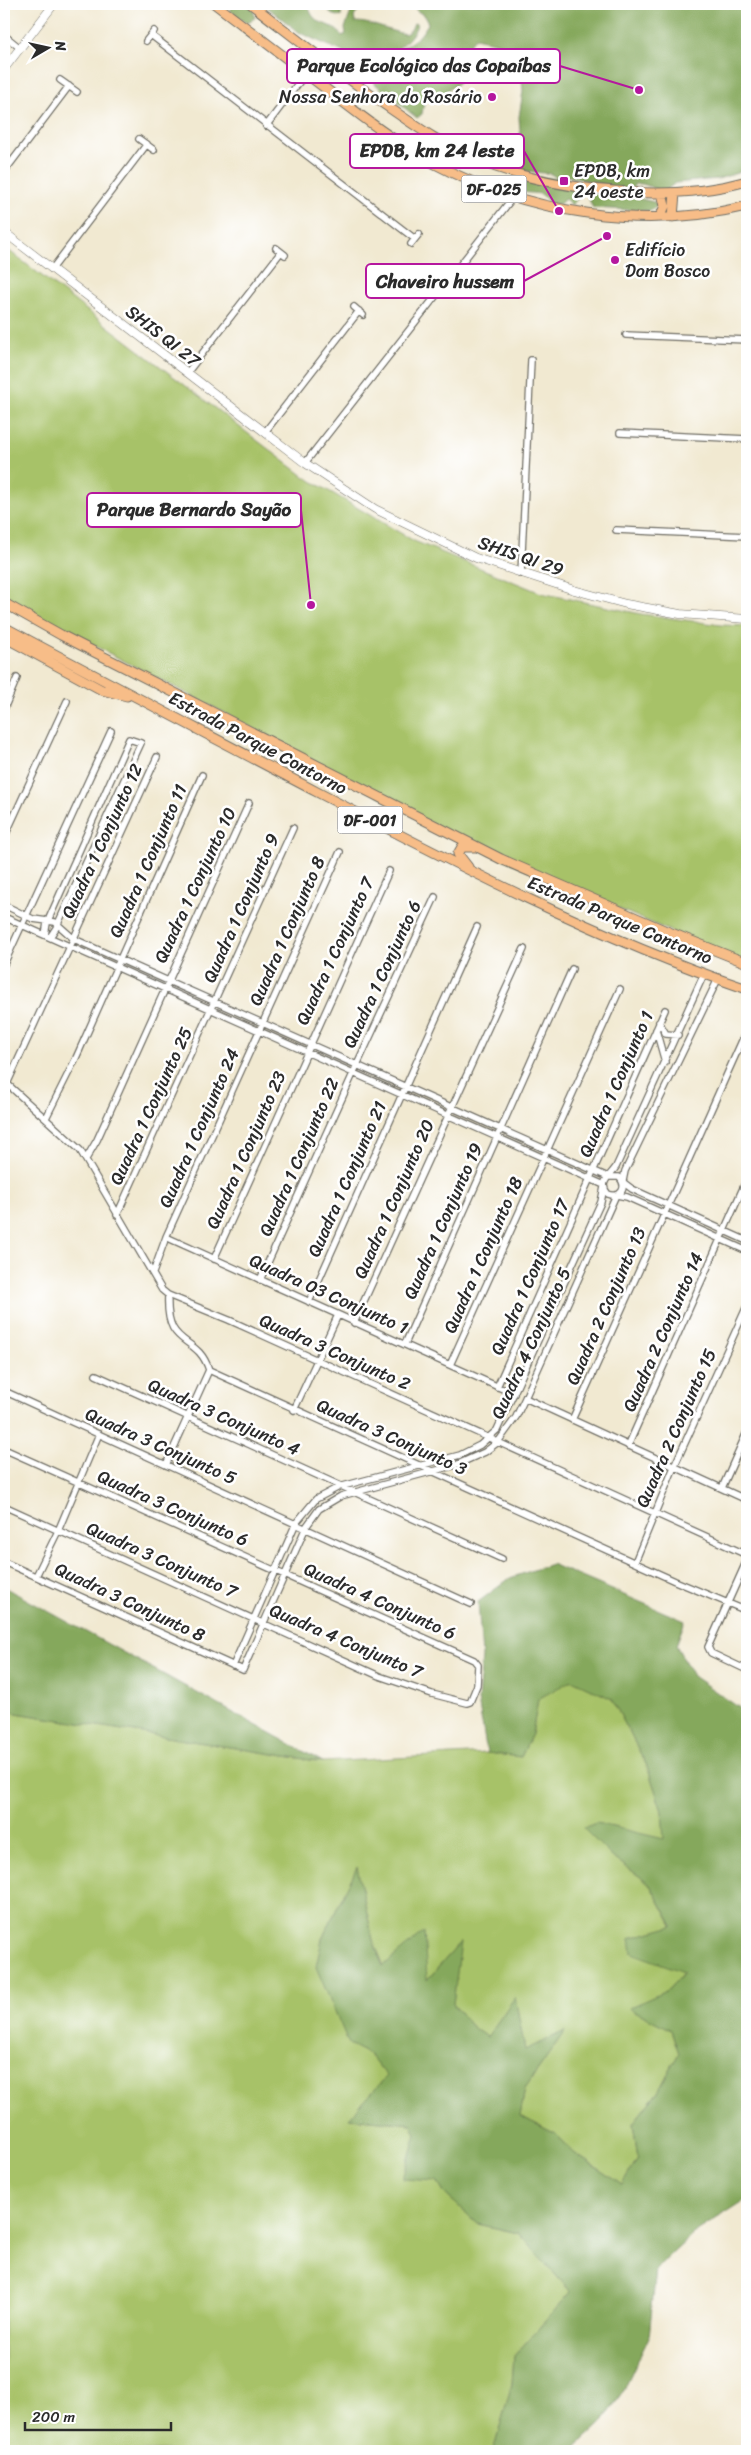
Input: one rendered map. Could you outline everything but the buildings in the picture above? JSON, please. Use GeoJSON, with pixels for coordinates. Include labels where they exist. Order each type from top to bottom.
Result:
{"type":"FeatureCollection","features":[{"type":"Feature","properties":{"kind":"main road","name":"DF-025"},"geometry":{"type":"LineString","coordinates":[[215,4],[366,120],[435,164],[514,196],[575,212],[660,217],[673,217],[747,206]]}},
{"type":"Feature","properties":{"kind":"main road","name":"DF-025"},"geometry":{"type":"LineString","coordinates":[[251,4],[344,75],[428,134],[473,158],[539,180],[590,189],[675,193],[747,181]]}},
{"type":"Feature","properties":{"kind":"main road"},"geometry":{"type":"LineString","coordinates":[[418,153],[424,151],[429,144],[428,134]]}},
{"type":"Feature","properties":{"kind":"main road"},"geometry":{"type":"LineString","coordinates":[[435,164],[431,160],[431,153],[434,148],[444,143]]}},
{"type":"Feature","properties":{"kind":"main road"},"geometry":{"type":"LineString","coordinates":[[660,217],[665,206],[662,193]]}},
{"type":"Feature","properties":{"kind":"main road"},"geometry":{"type":"LineString","coordinates":[[673,217],[675,193]]}},
{"type":"Feature","properties":{"kind":"main road","name":"Estrada Parque Contorno"},"geometry":{"type":"LineString","coordinates":[[4,603],[62,635],[529,872],[664,930],[747,962]]}},
{"type":"Feature","properties":{"kind":"main road","name":"Estrada Parque Contorno"},"geometry":{"type":"LineString","coordinates":[[4,628],[474,874],[598,931],[704,974],[747,989]]}},
{"type":"Feature","properties":{"kind":"main road"},"geometry":{"type":"LineString","coordinates":[[4,637],[102,690],[137,698]]}},
{"type":"Feature","properties":{"kind":"main road"},"geometry":{"type":"LineString","coordinates":[[474,874],[460,860],[458,854],[460,849],[465,846],[481,848]]}},
{"type":"Feature","properties":{"kind":"street"},"geometry":{"type":"LineString","coordinates":[[4,69],[54,4]]}},
{"type":"Feature","properties":{"kind":"street"},"geometry":{"type":"LineString","coordinates":[[146,41],[152,33],[267,126],[417,236],[411,244]]}},
{"type":"Feature","properties":{"kind":"street"},"geometry":{"type":"LineString","coordinates":[[4,35],[20,48]]}},
{"type":"Feature","properties":{"kind":"street"},"geometry":{"type":"LineString","coordinates":[[267,126],[306,73]]}},
{"type":"Feature","properties":{"kind":"street"},"geometry":{"type":"LineString","coordinates":[[60,80],[77,92]]}},
{"type":"Feature","properties":{"kind":"street"},"geometry":{"type":"LineString","coordinates":[[4,172],[69,86]]}},
{"type":"Feature","properties":{"kind":"street"},"geometry":{"type":"LineString","coordinates":[[139,139],[154,150]]}},
{"type":"Feature","properties":{"kind":"street"},"geometry":{"type":"LineString","coordinates":[[52,269],[147,144]]}},
{"type":"Feature","properties":{"kind":"street"},"geometry":{"type":"LineString","coordinates":[[305,463],[514,196]]}},
{"type":"Feature","properties":{"kind":"street","name":"SHIS QI 27"},"geometry":{"type":"LineString","coordinates":[[4,232],[305,463]]}},
{"type":"Feature","properties":{"kind":"street"},"geometry":{"type":"LineString","coordinates":[[187,373],[281,252]]}},
{"type":"Feature","properties":{"kind":"street"},"geometry":{"type":"LineString","coordinates":[[265,432],[359,311]]}},
{"type":"Feature","properties":{"kind":"street"},"geometry":{"type":"LineString","coordinates":[[626,335],[747,340]]}},
{"type":"Feature","properties":{"kind":"street"},"geometry":{"type":"LineString","coordinates":[[521,574],[531,360]]}},
{"type":"Feature","properties":{"kind":"street"},"geometry":{"type":"LineString","coordinates":[[620,433],[747,439]]}},
{"type":"Feature","properties":{"kind":"street","name":"SHIS QI 29"},"geometry":{"type":"LineString","coordinates":[[305,463],[375,509],[476,558],[521,574],[626,604],[680,614],[747,619]]}},
{"type":"Feature","properties":{"kind":"street"},"geometry":{"type":"LineString","coordinates":[[616,530],[747,536]]}},
{"type":"Feature","properties":{"kind":"street"},"geometry":{"type":"LineString","coordinates":[[4,709],[17,678]]}},
{"type":"Feature","properties":{"kind":"street"},"geometry":{"type":"LineString","coordinates":[[4,838],[67,701]]}},
{"type":"Feature","properties":{"kind":"street"},"geometry":{"type":"LineString","coordinates":[[4,964],[111,731]]}},
{"type":"Feature","properties":{"kind":"street"},"geometry":{"type":"LineString","coordinates":[[129,739],[141,743],[58,924],[47,936],[48,921],[129,739]]}},
{"type":"Feature","properties":{"kind":"street","name":"Quadra 1 Conjunto 12"},"geometry":{"type":"LineString","coordinates":[[5,1082],[74,939],[157,757]]}},
{"type":"Feature","properties":{"kind":"street","name":"Quadra 1 Conjunto 11"},"geometry":{"type":"LineString","coordinates":[[46,1118],[117,968],[202,775]]}},
{"type":"Feature","properties":{"kind":"street","name":"Quadra 1 Conjunto 10"},"geometry":{"type":"LineString","coordinates":[[86,1159],[97,1140],[249,802]]}},
{"type":"Feature","properties":{"kind":"street","name":"Quadra 1 Conjunto 9"},"geometry":{"type":"LineString","coordinates":[[212,1010],[293,828]]}},
{"type":"Feature","properties":{"kind":"street","name":"Quadra 1 Conjunto 8"},"geometry":{"type":"LineString","coordinates":[[259,1031],[340,852]]}},
{"type":"Feature","properties":{"kind":"street","name":"Quadra 1 Conjunto 7"},"geometry":{"type":"LineString","coordinates":[[306,1052],[389,871]]}},
{"type":"Feature","properties":{"kind":"street","name":"Quadra 1 Conjunto 6"},"geometry":{"type":"LineString","coordinates":[[353,1073],[435,897]]}},
{"type":"Feature","properties":{"kind":"street"},"geometry":{"type":"LineString","coordinates":[[4,905],[38,920],[58,924],[74,939],[546,1151],[608,1177],[620,1177],[632,1189],[747,1240]]}},
{"type":"Feature","properties":{"kind":"street"},"geometry":{"type":"LineString","coordinates":[[4,916],[604,1186],[608,1194],[617,1195],[664,1214],[747,1251]]}},
{"type":"Feature","properties":{"kind":"street","name":"Quadra 1 Conjunto 21"},"geometry":{"type":"LineString","coordinates":[[309,1302],[477,927]]}},
{"type":"Feature","properties":{"kind":"street","name":"Quadra 1 Conjunto 20"},"geometry":{"type":"LineString","coordinates":[[354,1323],[524,949]]}},
{"type":"Feature","properties":{"kind":"street","name":"Quadra 1 Conjunto 19"},"geometry":{"type":"LineString","coordinates":[[405,1344],[499,1129],[572,969]]}},
{"type":"Feature","properties":{"kind":"street"},"geometry":{"type":"LineString","coordinates":[[604,1186],[616,1167],[666,1062],[704,974]]}},
{"type":"Feature","properties":{"kind":"street"},"geometry":{"type":"LineString","coordinates":[[617,1195],[623,1190],[626,1171],[718,979]]}},
{"type":"Feature","properties":{"kind":"street","name":"Quadra 1 Conjunto 18"},"geometry":{"type":"LineString","coordinates":[[450,1365],[620,990]]}},
{"type":"Feature","properties":{"kind":"street","name":"Quadra 1 Conjunto 25"},"geometry":{"type":"LineString","coordinates":[[117,1215],[212,1010]]}},
{"type":"Feature","properties":{"kind":"street","name":"Quadra 1 Conjunto 1"},"geometry":{"type":"LineString","coordinates":[[590,1180],[665,1010]]}},
{"type":"Feature","properties":{"kind":"street"},"geometry":{"type":"LineString","coordinates":[[688,1014],[698,1018]]}},
{"type":"Feature","properties":{"kind":"street"},"geometry":{"type":"LineString","coordinates":[[659,1022],[666,1034],[679,1032],[690,1034]]}},
{"type":"Feature","properties":{"kind":"street"},"geometry":{"type":"LineString","coordinates":[[656,1030],[666,1062]]}},
{"type":"Feature","properties":{"kind":"street","name":"Quadra 1 Conjunto 24"},"geometry":{"type":"LineString","coordinates":[[166,1237],[259,1031]]}},
{"type":"Feature","properties":{"kind":"street","name":"Quadra 2 Conjunto 13"},"geometry":{"type":"LineString","coordinates":[[572,1420],[745,1034]]}},
{"type":"Feature","properties":{"kind":"street","name":"Quadra 1 Conjunto 23"},"geometry":{"type":"LineString","coordinates":[[214,1259],[306,1052]]}},
{"type":"Feature","properties":{"kind":"street","name":"Quadra 1 Conjunto 22"},"geometry":{"type":"LineString","coordinates":[[260,1280],[353,1073]]}},
{"type":"Feature","properties":{"kind":"street"},"geometry":{"type":"LineString","coordinates":[[5,1082],[75,1144],[86,1159],[117,1215],[153,1273],[156,1283],[168,1295],[168,1317],[172,1328],[180,1338],[202,1355],[209,1370],[166,1465]]}},
{"type":"Feature","properties":{"kind":"street","name":"Quadra 2 Conjunto 14"},"geometry":{"type":"LineString","coordinates":[[628,1446],[747,1179]]}},
{"type":"Feature","properties":{"kind":"street","name":"Quadra 1 Conjunto 17"},"geometry":{"type":"LineString","coordinates":[[498,1387],[590,1180]]}},
{"type":"Feature","properties":{"kind":"street","name":"Quadra 1 Conjunto 17"},"geometry":{"type":"LineString","coordinates":[[340,1487],[460,1455],[489,1438],[502,1422],[601,1202],[604,1186]]}},
{"type":"Feature","properties":{"kind":"street","name":"Quadra 4 Conjunto 5"},"geometry":{"type":"LineString","coordinates":[[243,1670],[306,1528],[319,1509],[341,1496],[353,1492],[434,1472],[470,1460],[498,1442],[507,1431],[524,1401],[617,1195]]}},
{"type":"Feature","properties":{"kind":"street"},"geometry":{"type":"LineString","coordinates":[[153,1273],[166,1237]]}},
{"type":"Feature","properties":{"kind":"street","name":"Quadra 03 Conjunto 1"},"geometry":{"type":"LineString","coordinates":[[166,1237],[354,1323],[405,1344],[524,1401],[572,1420],[747,1500]]}},
{"type":"Feature","properties":{"kind":"street","name":"Quadra 3 Conjunto 2"},"geometry":{"type":"LineString","coordinates":[[168,1295],[229,1320],[316,1362],[747,1555]]}},
{"type":"Feature","properties":{"kind":"street","name":"Quadra 2 Conjunto 15"},"geometry":{"type":"LineString","coordinates":[[635,1562],[674,1467],[747,1306]]}},
{"type":"Feature","properties":{"kind":"street"},"geometry":{"type":"LineString","coordinates":[[294,1410],[338,1315]]}},
{"type":"Feature","properties":{"kind":"street","name":"Quadra 3 Conjunto 3"},"geometry":{"type":"LineString","coordinates":[[209,1370],[294,1410],[747,1611]]}},
{"type":"Feature","properties":{"kind":"street","name":"Quadra 3 Conjunto 4"},"geometry":{"type":"LineString","coordinates":[[96,1375],[502,1559]]}},
{"type":"Feature","properties":{"kind":"street"},"geometry":{"type":"LineString","coordinates":[[517,1387],[528,1392]]}},
{"type":"Feature","properties":{"kind":"street","name":"Quadra 3 Conjunto 5"},"geometry":{"type":"LineString","coordinates":[[4,1391],[306,1528]]}},
{"type":"Feature","properties":{"kind":"street"},"geometry":{"type":"LineString","coordinates":[[722,1488],[747,1432]]}},
{"type":"Feature","properties":{"kind":"street","name":"Quadra 3 Conjunto 6"},"geometry":{"type":"LineString","coordinates":[[99,1434],[80,1482],[145,1513],[275,1570]]}},
{"type":"Feature","properties":{"kind":"street"},"geometry":{"type":"LineString","coordinates":[[4,1449],[80,1482]]}},
{"type":"Feature","properties":{"kind":"street","name":"Quadra 3 Conjunto 7"},"geometry":{"type":"LineString","coordinates":[[36,1576],[80,1482]]}},
{"type":"Feature","properties":{"kind":"street"},"geometry":{"type":"LineString","coordinates":[[233,1666],[296,1523],[316,1499],[340,1487]]}},
{"type":"Feature","properties":{"kind":"street","name":"Quadra 3 Conjunto 7"},"geometry":{"type":"LineString","coordinates":[[4,1506],[253,1617]]}},
{"type":"Feature","properties":{"kind":"street"},"geometry":{"type":"LineString","coordinates":[[306,1528],[471,1604]]}},
{"type":"Feature","properties":{"kind":"street"},"geometry":{"type":"LineString","coordinates":[[747,1560],[708,1647],[711,1653],[747,1670]]}},
{"type":"Feature","properties":{"kind":"street","name":"Quadra 3 Conjunto 8"},"geometry":{"type":"LineString","coordinates":[[4,1562],[243,1670]]}},
{"type":"Feature","properties":{"kind":"street","name":"Quadra 4 Conjunto 6"},"geometry":{"type":"LineString","coordinates":[[275,1570],[474,1660]]}},
{"type":"Feature","properties":{"kind":"street","name":"Quadra 4 Conjunto 7"},"geometry":{"type":"LineString","coordinates":[[253,1617],[379,1676],[458,1701],[470,1702],[476,1692],[478,1665],[474,1660]]}},
{"type":"Feature","properties":{"kind":"green space"},"geometry":{"type":"Polygon","coordinates":[[[230,4],[252,4],[255,18],[246,23],[230,11],[230,4]]]}},
{"type":"Feature","properties":{"kind":"green space"},"geometry":{"type":"Polygon","coordinates":[[[263,4],[308,4],[310,12],[318,21],[332,27],[342,36],[346,34],[345,28],[354,4],[361,6],[354,17],[355,22],[368,23],[405,34],[411,30],[414,23],[417,24],[404,44],[370,73],[352,74],[343,52],[300,33],[263,4]]]}},
{"type":"Feature","properties":{"kind":"green space"},"geometry":{"type":"Polygon","coordinates":[[[326,4],[342,4],[341,17],[331,14],[326,4]]]}},
{"type":"Feature","properties":{"kind":"green space"},"geometry":{"type":"Polygon","coordinates":[[[414,4],[747,4],[747,170],[718,179],[675,183],[664,192],[643,184],[635,184],[631,190],[633,197],[658,203],[655,208],[648,211],[593,208],[589,199],[591,196],[600,190],[613,187],[568,176],[565,177],[566,180],[578,198],[572,205],[565,199],[560,204],[551,204],[541,194],[518,192],[510,189],[505,186],[519,175],[558,179],[551,174],[518,170],[504,164],[502,156],[505,152],[517,151],[521,146],[519,117],[523,91],[519,49],[516,50],[508,63],[505,62],[499,43],[475,38],[466,49],[471,53],[470,63],[468,71],[463,78],[449,89],[424,102],[422,114],[417,118],[374,83],[374,75],[377,68],[390,56],[418,37],[428,24],[426,17],[416,10],[414,4]]]}},
{"type":"Feature","properties":{"kind":"green space"},"geometry":{"type":"Polygon","coordinates":[[[4,247],[305,477],[414,541],[541,593],[641,614],[721,625],[747,626],[747,964],[470,845],[221,711],[4,599],[4,247]]]}},
{"type":"Feature","properties":{"kind":"green space"},"geometry":{"type":"Polygon","coordinates":[[[551,1564],[685,1621],[676,1645],[693,1676],[747,1713],[747,2199],[694,2233],[656,2269],[649,2337],[625,2388],[601,2424],[572,2451],[493,2451],[512,2384],[514,2356],[571,2292],[518,2233],[478,2224],[444,2193],[437,2181],[403,2179],[416,2134],[412,2124],[349,2118],[387,2076],[370,2055],[349,2044],[316,1967],[322,1939],[357,1867],[373,1940],[383,1966],[424,1932],[427,1980],[461,1942],[453,2004],[473,2028],[487,2037],[515,1997],[525,2050],[565,2031],[525,2088],[520,2116],[556,2134],[574,2153],[622,2185],[638,2158],[633,2123],[658,2092],[679,2053],[671,2030],[629,2008],[670,1989],[684,1972],[632,1953],[630,1938],[673,1926],[649,1883],[611,1856],[583,1828],[596,1823],[664,1839],[662,1811],[647,1766],[612,1699],[572,1680],[538,1699],[532,1734],[521,1757],[487,1753],[478,1700],[482,1656],[478,1602],[510,1578],[551,1564]]]}},
{"type":"Feature","properties":{"kind":"green space"},"geometry":{"type":"Polygon","coordinates":[[[4,1587],[323,1762],[4,1711],[4,1587]]]}},
{"type":"Feature","properties":{"kind":"green space"},"geometry":{"type":"Polygon","coordinates":[[[571,1679],[612,1699],[647,1766],[662,1811],[665,1840],[596,1823],[611,1856],[649,1883],[673,1927],[630,1938],[684,1971],[670,1989],[630,2008],[671,2030],[679,2053],[658,2092],[633,2123],[638,2158],[622,2185],[574,2153],[556,2134],[520,2116],[525,2088],[564,2032],[525,2051],[515,1998],[487,2037],[473,2028],[453,2004],[460,1943],[426,1981],[384,1966],[373,1940],[357,1868],[322,1939],[349,2044],[370,2055],[387,2076],[350,2118],[412,2124],[444,2193],[478,2224],[518,2233],[571,2292],[514,2356],[512,2384],[493,2451],[4,2451],[4,1711],[323,1762],[487,1753],[521,1757],[532,1734],[538,1699],[571,1679]]]}},
{"type":"Feature","properties":{"kind":"place","name":"Parque Ecológico das Copaíbas"},"geometry":{"type":"Point","coordinates":[639,90]}},
{"type":"Feature","properties":{"kind":"place","name":"Nossa Senhora do Rosário"},"geometry":{"type":"Point","coordinates":[492,97]}},
{"type":"Feature","properties":{"kind":"place","name":"EPDB, km 24 oeste"},"geometry":{"type":"Point","coordinates":[564,181]}},
{"type":"Feature","properties":{"kind":"place","name":"EPDB, km 24 leste"},"geometry":{"type":"Point","coordinates":[559,211]}},
{"type":"Feature","properties":{"kind":"place","name":"Chaveiro hussem"},"geometry":{"type":"Point","coordinates":[607,236]}},
{"type":"Feature","properties":{"kind":"place","name":"Edifício Dom Bosco"},"geometry":{"type":"Point","coordinates":[615,260]}},
{"type":"Feature","properties":{"kind":"place","name":"Parque Bernardo Sayão"},"geometry":{"type":"Point","coordinates":[311,605]}}]}
